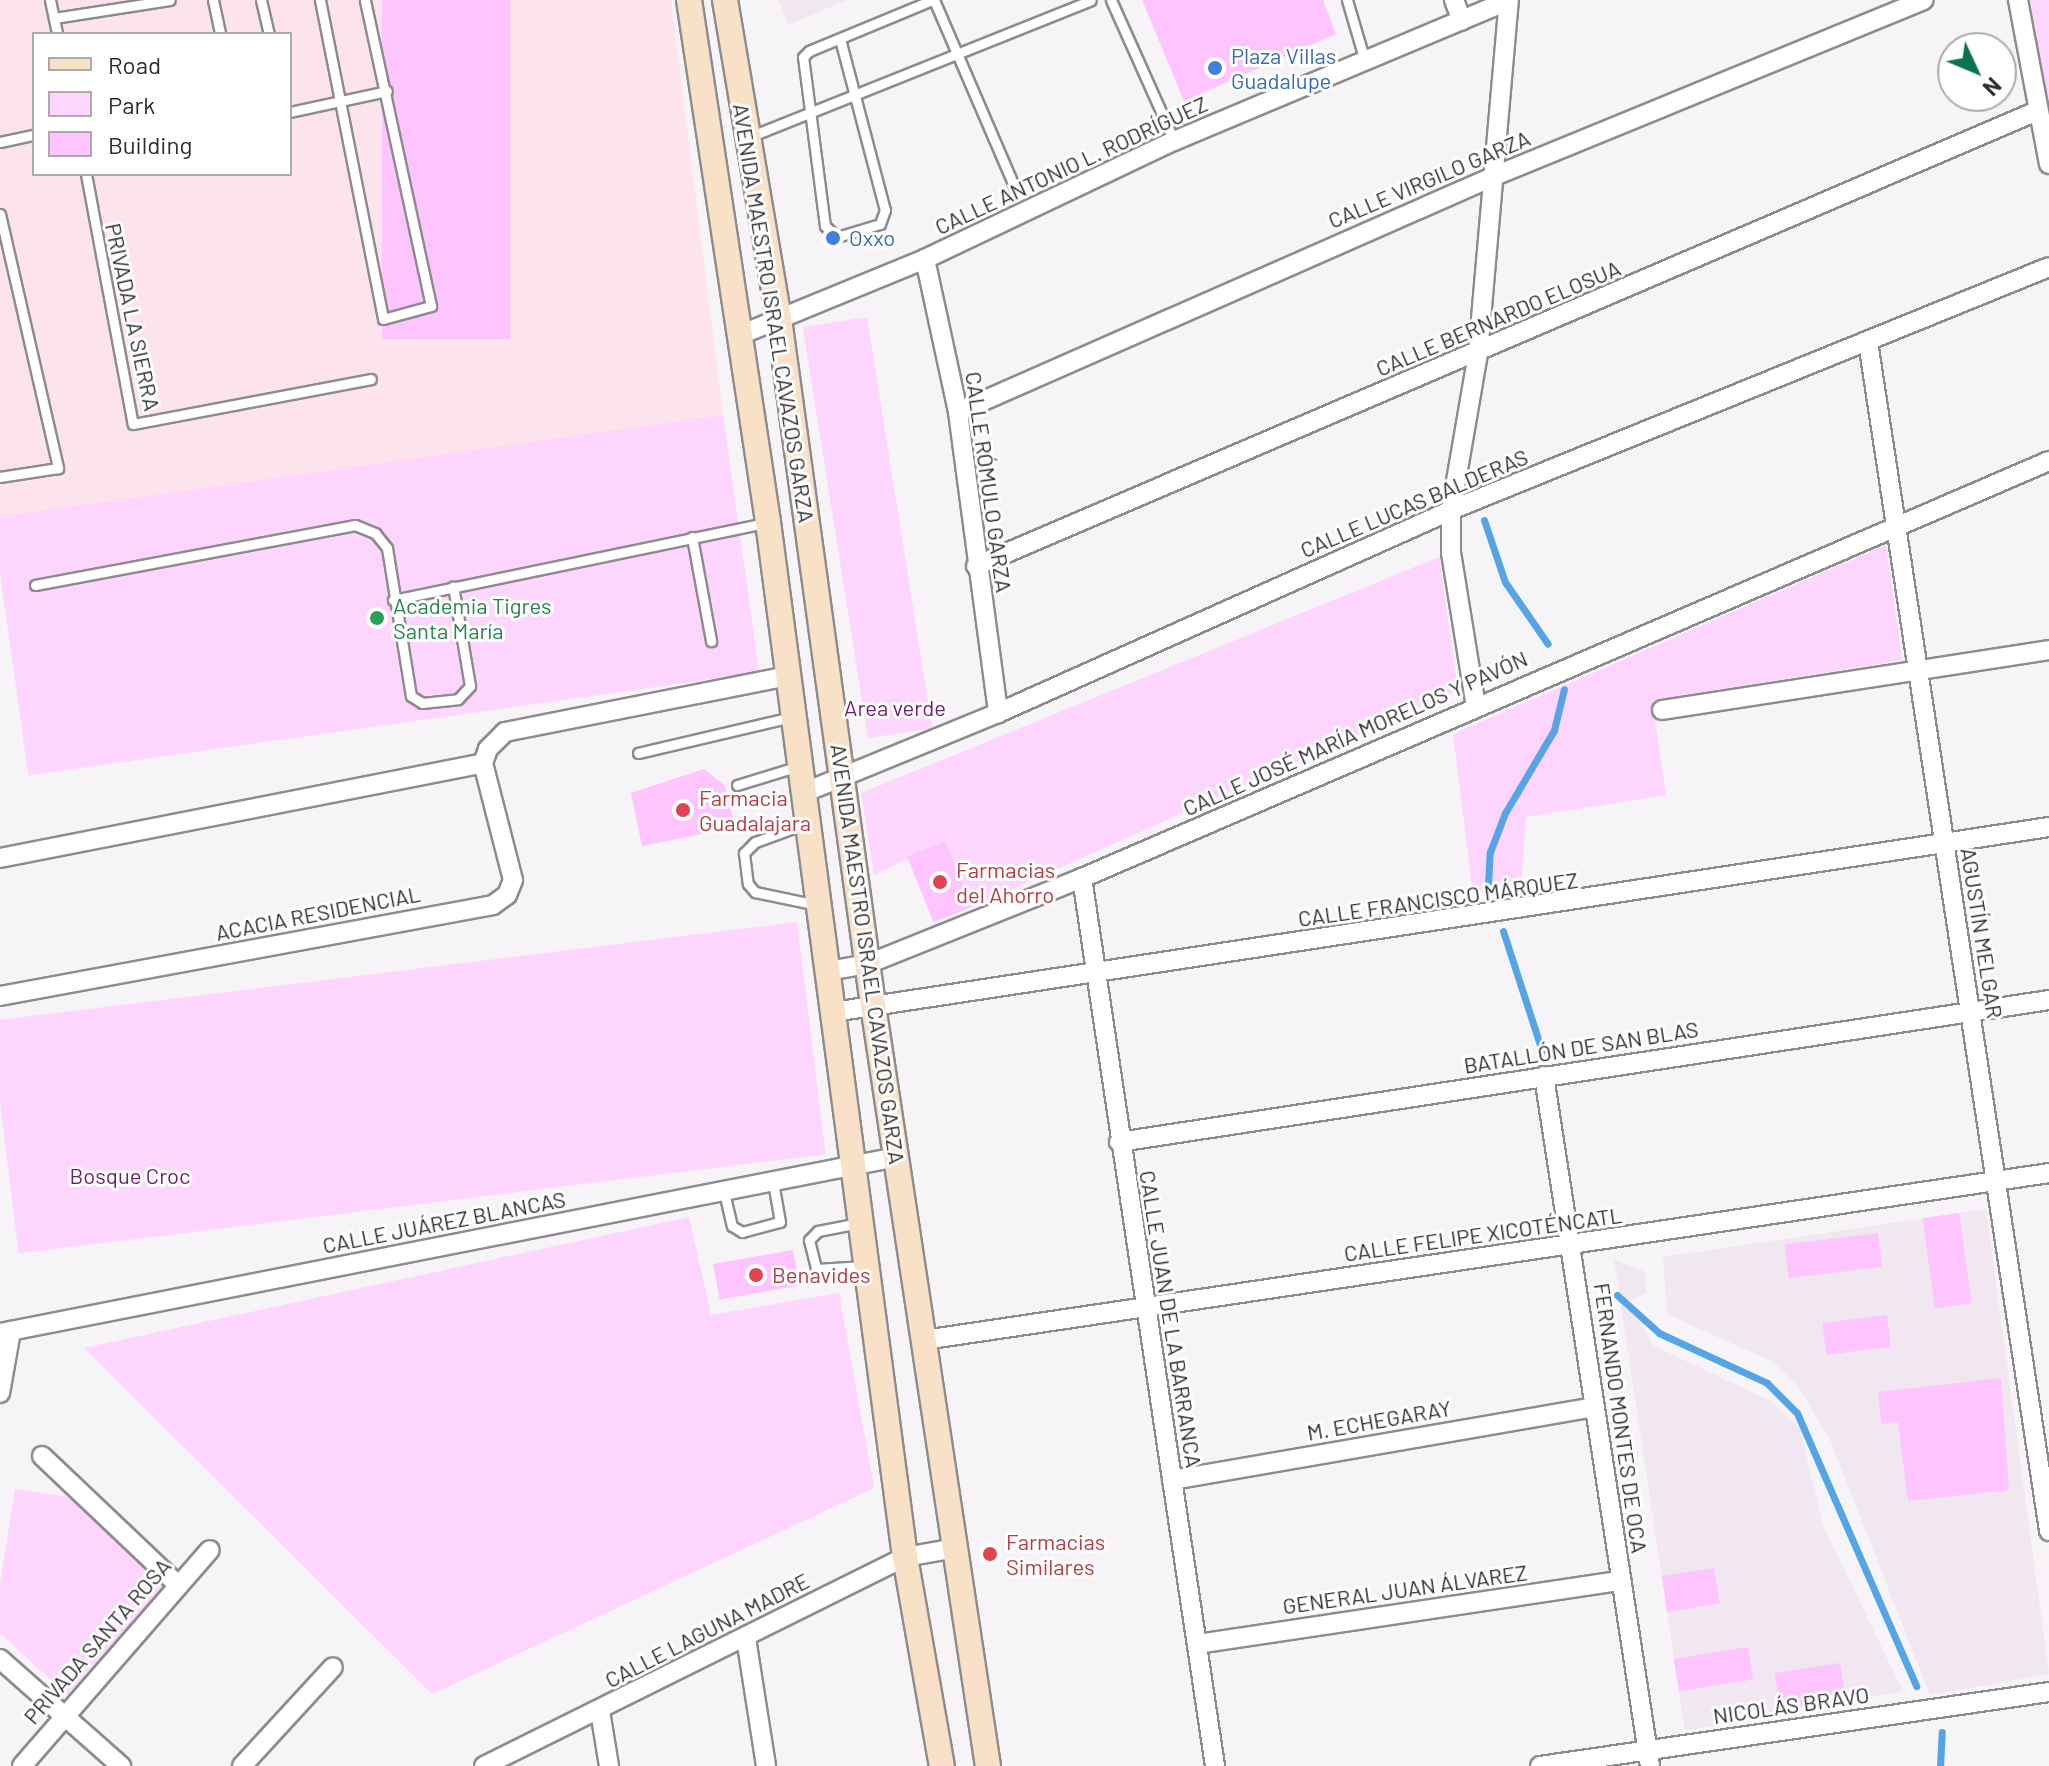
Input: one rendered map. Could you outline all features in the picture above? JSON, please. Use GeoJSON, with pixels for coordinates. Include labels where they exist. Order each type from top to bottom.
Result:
{"type":"FeatureCollection","features":[{"type":"Feature","properties":{"kind":"main road","name":"AVENIDA MAESTRO ISRAEL CAVAZOS GARZA"},"geometry":{"type":"LineString","coordinates":[[689,0],[768,522],[791,717],[855,1166],[905,1557],[942,1766]]}},
{"type":"Feature","properties":{"kind":"main road","name":"AVENIDA MAESTRO ISRAEL CAVAZOS GARZA"},"geometry":{"type":"LineString","coordinates":[[725,0],[746,139],[779,319],[873,1005],[988,1766]]}},
{"type":"Feature","properties":{"kind":"street"},"geometry":{"type":"LineString","coordinates":[[1454,0],[1462,21]]}},
{"type":"Feature","properties":{"kind":"street","name":"CALLE ANTONIO L. RODRÍGUEZ"},"geometry":{"type":"LineString","coordinates":[[740,335],[925,259],[1174,141],[1462,21],[1486,5],[1509,0]]}},
{"type":"Feature","properties":{"kind":"street"},"geometry":{"type":"LineString","coordinates":[[1476,707],[1451,553],[1451,510],[1478,353],[1497,175],[1509,0]]}},
{"type":"Feature","properties":{"kind":"street","name":"CALLE VIRGILO GARZA"},"geometry":{"type":"LineString","coordinates":[[958,412],[1497,175],[1923,0]]}},
{"type":"Feature","properties":{"kind":"street"},"geometry":{"type":"LineString","coordinates":[[2018,0],[2049,164]]}},
{"type":"Feature","properties":{"kind":"street","name":"CALLE BERNARDO ELOSUA"},"geometry":{"type":"LineString","coordinates":[[976,566],[2037,111]]}},
{"type":"Feature","properties":{"kind":"street","name":"CALLE RÓMULO GARZA"},"geometry":{"type":"LineString","coordinates":[[925,259],[958,412],[976,566],[998,713]]}},
{"type":"Feature","properties":{"kind":"street","name":"CALLE LUCAS BALDERAS"},"geometry":{"type":"LineString","coordinates":[[803,793],[844,779],[998,713],[1451,510],[2049,267]]}},
{"type":"Feature","properties":{"kind":"street","name":"AGUSTÍN MELGAR"},"geometry":{"type":"LineString","coordinates":[[1868,342],[2049,1531]]}},
{"type":"Feature","properties":{"kind":"street","name":"CALLE JOSÉ MARÍA MORELOS Y PAVÓN"},"geometry":{"type":"LineString","coordinates":[[828,971],[868,964],[1082,878],[1896,523],[2049,461]]}},
{"type":"Feature","properties":{"kind":"street"},"geometry":{"type":"LineString","coordinates":[[1662,710],[2049,650]]}},
{"type":"Feature","properties":{"kind":"street"},"geometry":{"type":"LineString","coordinates":[[0,858],[483,763],[497,738],[529,723],[788,676]]}},
{"type":"Feature","properties":{"kind":"street","name":"ACACIA RESIDENCIAL"},"geometry":{"type":"LineString","coordinates":[[0,996],[493,905],[507,895],[513,880],[483,763]]}},
{"type":"Feature","properties":{"kind":"street","name":"CALLE FRANCISCO MÁRQUEZ"},"geometry":{"type":"LineString","coordinates":[[833,1012],[1806,868],[1944,842],[2049,827]]}},
{"type":"Feature","properties":{"kind":"street","name":"CALLE JUAN DE LA BARRANCA"},"geometry":{"type":"LineString","coordinates":[[1082,878],[1143,1308],[1215,1766]]}},
{"type":"Feature","properties":{"kind":"street","name":"BATALLÓN DE SAN BLAS"},"geometry":{"type":"LineString","coordinates":[[1119,1142],[2049,1000]]}},
{"type":"Feature","properties":{"kind":"street","name":"FERNANDO MONTES DE OCA"},"geometry":{"type":"LineString","coordinates":[[1544,1076],[1649,1758]]}},
{"type":"Feature","properties":{"kind":"street","name":"CALLE JUÁREZ BLANCAS"},"geometry":{"type":"LineString","coordinates":[[5,1332],[896,1157]]}},
{"type":"Feature","properties":{"kind":"street","name":"CALLE FELIPE XICOTÉNCATL"},"geometry":{"type":"LineString","coordinates":[[924,1340],[2049,1173]]}},
{"type":"Feature","properties":{"kind":"street"},"geometry":{"type":"LineString","coordinates":[[0,1393],[5,1332]]}},
{"type":"Feature","properties":{"kind":"street","name":"M. ECHEGARAY"},"geometry":{"type":"LineString","coordinates":[[1172,1480],[1594,1407]]}},
{"type":"Feature","properties":{"kind":"street"},"geometry":{"type":"LineString","coordinates":[[42,1456],[176,1583]]}},
{"type":"Feature","properties":{"kind":"street","name":"CALLE LAGUNA MADRE"},"geometry":{"type":"LineString","coordinates":[[484,1766],[905,1557],[956,1548]]}},
{"type":"Feature","properties":{"kind":"street","name":"PRIVADA SANTA ROSA"},"geometry":{"type":"LineString","coordinates":[[22,1766],[176,1583],[210,1550]]}},
{"type":"Feature","properties":{"kind":"street","name":"GENERAL JUAN ÁLVAREZ"},"geometry":{"type":"LineString","coordinates":[[1197,1644],[1621,1581]]}},
{"type":"Feature","properties":{"kind":"street"},"geometry":{"type":"LineString","coordinates":[[746,1638],[766,1766]]}},
{"type":"Feature","properties":{"kind":"street"},"geometry":{"type":"LineString","coordinates":[[0,1659],[121,1766]]}},
{"type":"Feature","properties":{"kind":"street"},"geometry":{"type":"LineString","coordinates":[[242,1766],[333,1667]]}},
{"type":"Feature","properties":{"kind":"street","name":"NICOLÁS BRAVO"},"geometry":{"type":"LineString","coordinates":[[1540,1766],[1649,1758],[2049,1692]]}},
{"type":"Feature","properties":{"kind":"street"},"geometry":{"type":"LineString","coordinates":[[600,1711],[609,1766]]}},
{"type":"Feature","properties":{"kind":"lane"},"geometry":{"type":"LineString","coordinates":[[50,0],[57,32]]}},
{"type":"Feature","properties":{"kind":"lane"},"geometry":{"type":"LineString","coordinates":[[54,18],[170,0]]}},
{"type":"Feature","properties":{"kind":"lane"},"geometry":{"type":"LineString","coordinates":[[213,0],[220,32]]}},
{"type":"Feature","properties":{"kind":"lane"},"geometry":{"type":"LineString","coordinates":[[261,0],[269,32]]}},
{"type":"Feature","properties":{"kind":"lane"},"geometry":{"type":"LineString","coordinates":[[320,0],[383,319],[431,306],[365,0]]}},
{"type":"Feature","properties":{"kind":"lane"},"geometry":{"type":"LineString","coordinates":[[840,39],[885,210],[880,224],[837,237],[825,226],[803,57],[840,39],[933,0],[959,53],[1014,186]]}},
{"type":"Feature","properties":{"kind":"lane"},"geometry":{"type":"LineString","coordinates":[[746,139],[1091,0]]}},
{"type":"Feature","properties":{"kind":"lane"},"geometry":{"type":"LineString","coordinates":[[1111,0],[1174,141]]}},
{"type":"Feature","properties":{"kind":"lane"},"geometry":{"type":"LineString","coordinates":[[1347,0],[1365,61]]}},
{"type":"Feature","properties":{"kind":"lane"},"geometry":{"type":"LineString","coordinates":[[292,112],[387,91]]}},
{"type":"Feature","properties":{"kind":"lane"},"geometry":{"type":"LineString","coordinates":[[0,142],[32,135]]}},
{"type":"Feature","properties":{"kind":"lane","name":"PRIVADA LA SIERRA"},"geometry":{"type":"LineString","coordinates":[[86,176],[133,424],[371,379]]}},
{"type":"Feature","properties":{"kind":"lane"},"geometry":{"type":"LineString","coordinates":[[0,214],[58,468],[0,477]]}},
{"type":"Feature","properties":{"kind":"lane"},"geometry":{"type":"LineString","coordinates":[[393,600],[768,522]]}},
{"type":"Feature","properties":{"kind":"lane"},"geometry":{"type":"LineString","coordinates":[[35,585],[355,525],[375,533],[387,548],[393,600],[411,696],[422,703],[458,699],[470,686],[453,586]]}},
{"type":"Feature","properties":{"kind":"lane"},"geometry":{"type":"LineString","coordinates":[[692,537],[711,641]]}},
{"type":"Feature","properties":{"kind":"lane"},"geometry":{"type":"LineString","coordinates":[[638,753],[791,717]]}},
{"type":"Feature","properties":{"kind":"lane"},"geometry":{"type":"LineString","coordinates":[[737,785],[799,766]]}},
{"type":"Feature","properties":{"kind":"lane"},"geometry":{"type":"LineString","coordinates":[[807,823],[755,842],[744,853],[748,884],[755,892],[818,905]]}},
{"type":"Feature","properties":{"kind":"lane"},"geometry":{"type":"LineString","coordinates":[[724,1192],[732,1226],[742,1232],[780,1222],[773,1182]]}},
{"type":"Feature","properties":{"kind":"lane"},"geometry":{"type":"LineString","coordinates":[[862,1222],[818,1231],[809,1240],[816,1269],[868,1266]]}},
{"type":"Feature","properties":{"kind":"shaded area"},"geometry":{"type":"Polygon","coordinates":[[[0,0],[671,0],[723,415],[0,564],[0,0]]]}},
{"type":"Feature","properties":{"kind":"shaded area"},"geometry":{"type":"Polygon","coordinates":[[[779,0],[847,0],[788,25],[779,0]]]}},
{"type":"Feature","properties":{"kind":"shaded area"},"geometry":{"type":"Polygon","coordinates":[[[1986,1209],[2049,1674],[1930,1695],[1831,1442],[1797,1385],[1773,1362],[1667,1314],[1663,1257],[1986,1209]]]}},
{"type":"Feature","properties":{"kind":"shaded area"},"geometry":{"type":"Polygon","coordinates":[[[1614,1259],[1645,1272],[1646,1293],[1627,1302],[1654,1346],[1771,1401],[1800,1429],[1823,1526],[1903,1691],[1685,1731],[1614,1259]]]}},
{"type":"Feature","properties":{"kind":"green space"},"geometry":{"type":"Polygon","coordinates":[[[2020,0],[2049,0],[2049,129],[2020,0]]]}},
{"type":"Feature","properties":{"kind":"green space","name":"Area verde"},"geometry":{"type":"Polygon","coordinates":[[[867,317],[932,728],[868,738],[803,327],[867,317]]]}},
{"type":"Feature","properties":{"kind":"green space","name":"Academia Tigres Santa María"},"geometry":{"type":"Polygon","coordinates":[[[723,415],[759,672],[28,775],[0,573],[0,517],[723,415]]]}},
{"type":"Feature","properties":{"kind":"green space"},"geometry":{"type":"Polygon","coordinates":[[[1886,545],[1902,660],[1652,700],[1666,795],[1526,817],[1521,886],[1473,894],[1453,734],[1886,545]]]}},
{"type":"Feature","properties":{"kind":"green space"},"geometry":{"type":"Polygon","coordinates":[[[1439,557],[1458,690],[972,907],[944,841],[874,875],[861,793],[1439,557]]]}},
{"type":"Feature","properties":{"kind":"green space","name":"Bosque Croc"},"geometry":{"type":"Polygon","coordinates":[[[797,922],[826,1154],[19,1253],[0,1102],[0,1020],[797,922]]]}},
{"type":"Feature","properties":{"kind":"green space"},"geometry":{"type":"Polygon","coordinates":[[[689,1217],[711,1315],[839,1293],[874,1488],[432,1694],[84,1348],[689,1217]]]}},
{"type":"Feature","properties":{"kind":"green space"},"geometry":{"type":"Polygon","coordinates":[[[15,1489],[70,1497],[163,1586],[67,1695],[0,1633],[0,1584],[15,1489]]]}},
{"type":"Feature","properties":{"kind":"building"},"geometry":{"type":"Polygon","coordinates":[[[382,0],[510,0],[510,339],[382,339],[382,0]]]}},
{"type":"Feature","properties":{"kind":"building","name":"Plaza Villas Guadalupe"},"geometry":{"type":"Polygon","coordinates":[[[1142,0],[1323,0],[1336,34],[1184,101],[1142,0]]]}},
{"type":"Feature","properties":{"kind":"building","name":"Farmacia Guadalajara"},"geometry":{"type":"Polygon","coordinates":[[[704,769],[725,786],[735,827],[642,846],[631,793],[704,769]]]}},
{"type":"Feature","properties":{"kind":"building","name":"Farmacias del Ahorro"},"geometry":{"type":"Polygon","coordinates":[[[945,841],[972,907],[934,922],[907,856],[945,841]]]}},
{"type":"Feature","properties":{"kind":"building"},"geometry":{"type":"Polygon","coordinates":[[[1959,1213],[1972,1303],[1935,1308],[1922,1218],[1959,1213]]]}},
{"type":"Feature","properties":{"kind":"building"},"geometry":{"type":"Polygon","coordinates":[[[1878,1233],[1882,1267],[1789,1278],[1785,1244],[1878,1233]]]}},
{"type":"Feature","properties":{"kind":"building","name":"Benavides"},"geometry":{"type":"Polygon","coordinates":[[[793,1250],[799,1285],[719,1300],[713,1264],[793,1250]]]}},
{"type":"Feature","properties":{"kind":"building"},"geometry":{"type":"Polygon","coordinates":[[[1887,1315],[1891,1347],[1826,1355],[1822,1323],[1887,1315]]]}},
{"type":"Feature","properties":{"kind":"building"},"geometry":{"type":"Polygon","coordinates":[[[2001,1378],[2009,1490],[1908,1501],[1898,1422],[1881,1424],[1878,1392],[2001,1378]]]}},
{"type":"Feature","properties":{"kind":"building"},"geometry":{"type":"Polygon","coordinates":[[[1714,1568],[1720,1604],[1667,1612],[1662,1576],[1714,1568]]]}},
{"type":"Feature","properties":{"kind":"building"},"geometry":{"type":"Polygon","coordinates":[[[1748,1647],[1753,1680],[1679,1691],[1674,1659],[1748,1647]]]}},
{"type":"Feature","properties":{"kind":"building"},"geometry":{"type":"Polygon","coordinates":[[[1840,1663],[1846,1701],[1781,1711],[1775,1673],[1840,1663]]]}},
{"type":"Feature","properties":{"kind":"waterway"},"geometry":{"type":"LineString","coordinates":[[1484,520],[1505,582],[1548,644]]}},
{"type":"Feature","properties":{"kind":"waterway"},"geometry":{"type":"LineString","coordinates":[[1488,885],[1490,852],[1505,813],[1554,730],[1564,689]]}},
{"type":"Feature","properties":{"kind":"waterway"},"geometry":{"type":"LineString","coordinates":[[1503,931],[1542,1051]]}},
{"type":"Feature","properties":{"kind":"waterway"},"geometry":{"type":"LineString","coordinates":[[1617,1295],[1659,1333],[1767,1383],[1797,1413],[1916,1686]]}},
{"type":"Feature","properties":{"kind":"waterway"},"geometry":{"type":"LineString","coordinates":[[1940,1766],[1942,1732]]}},
{"type":"Feature","properties":{"kind":"place","name":"Plaza Villas Guadalupe"},"geometry":{"type":"Point","coordinates":[1215,68]}},
{"type":"Feature","properties":{"kind":"place","name":"Oxxo"},"geometry":{"type":"Point","coordinates":[833,238]}},
{"type":"Feature","properties":{"kind":"place","name":"Academia Tigres Santa María"},"geometry":{"type":"Point","coordinates":[377,618]}},
{"type":"Feature","properties":{"kind":"place","name":"Farmacia Guadalajara"},"geometry":{"type":"Point","coordinates":[683,810]}},
{"type":"Feature","properties":{"kind":"place","name":"Farmacias del Ahorro"},"geometry":{"type":"Point","coordinates":[940,882]}},
{"type":"Feature","properties":{"kind":"place","name":"Benavides"},"geometry":{"type":"Point","coordinates":[756,1275]}},
{"type":"Feature","properties":{"kind":"place","name":"Farmacias Similares"},"geometry":{"type":"Point","coordinates":[990,1554]}}]}
